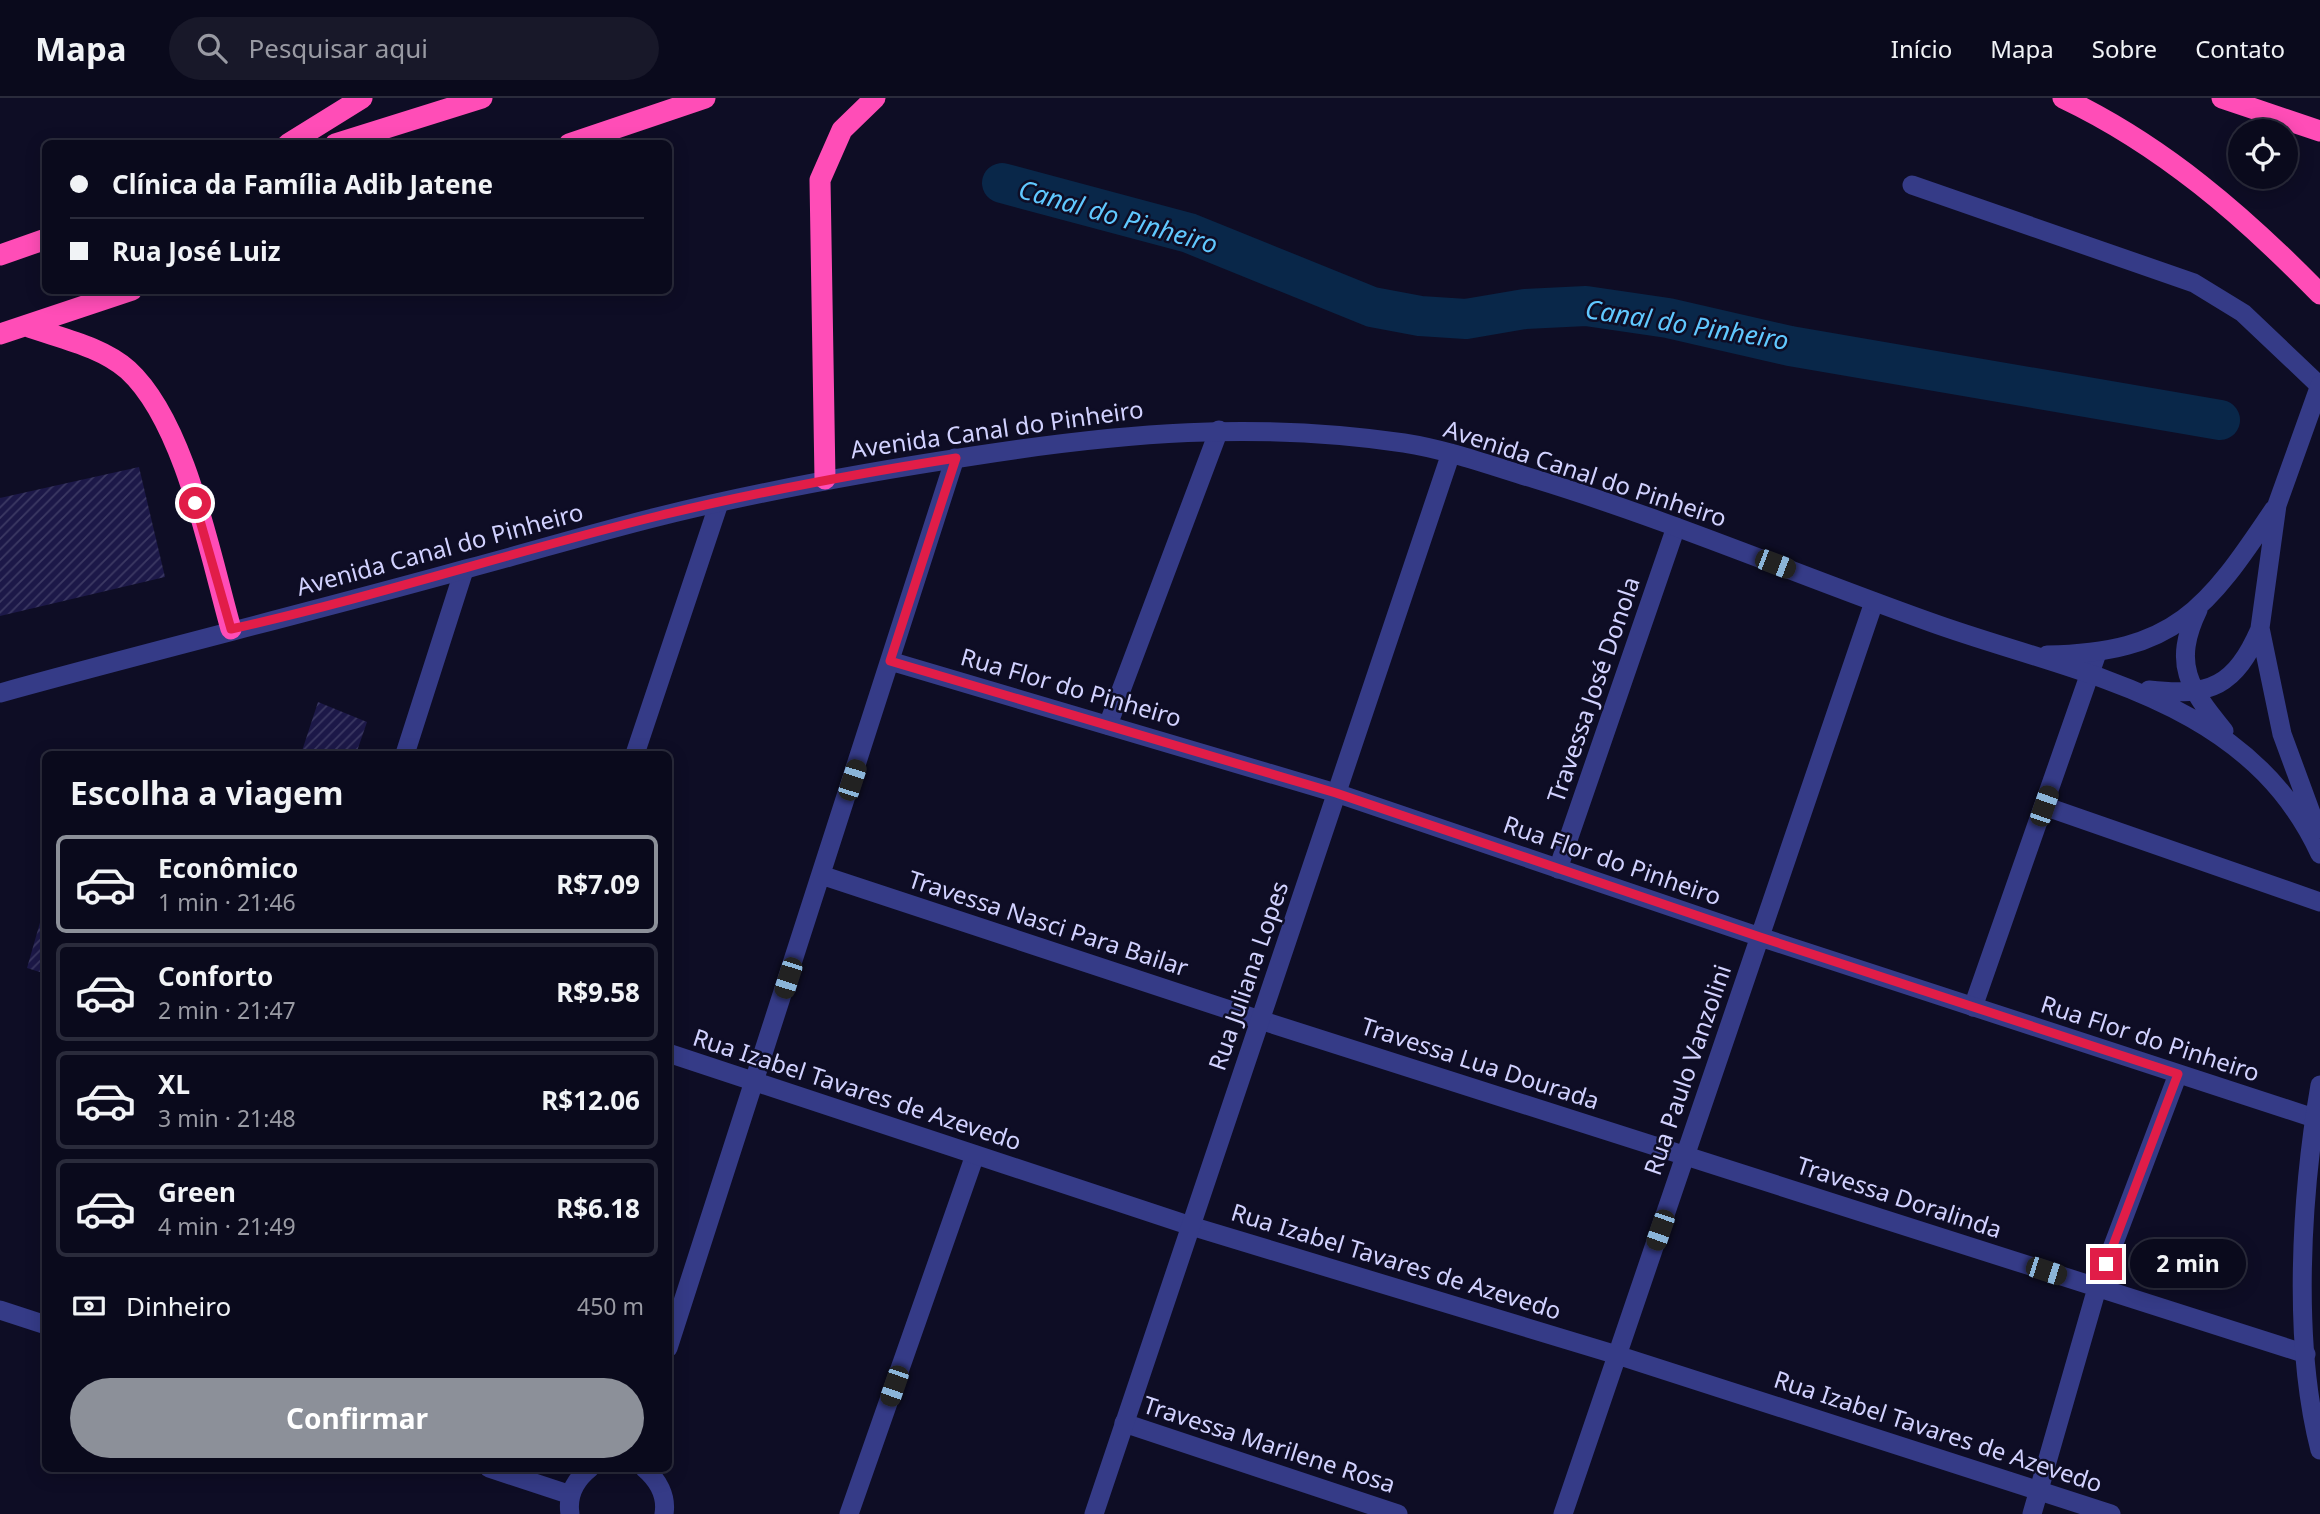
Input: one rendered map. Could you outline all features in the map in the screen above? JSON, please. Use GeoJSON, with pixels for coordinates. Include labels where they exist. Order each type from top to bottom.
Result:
{"type":"FeatureCollection","features":[{"type":"Feature","properties":{"kind":"highway"},"geometry":{"type":"LineString","coordinates":[[294,140],[362,98]]}},
{"type":"Feature","properties":{"kind":"highway"},"geometry":{"type":"LineString","coordinates":[[348,140],[482,98]]}},
{"type":"Feature","properties":{"kind":"highway"},"geometry":{"type":"LineString","coordinates":[[581,140],[705,98]]}},
{"type":"Feature","properties":{"kind":"highway"},"geometry":{"type":"LineString","coordinates":[[825,479],[820,180],[842,130],[875,98]]}},
{"type":"Feature","properties":{"kind":"highway"},"geometry":{"type":"LineString","coordinates":[[2063,98],[2089,110],[2185,171],[2229,205],[2320,294]]}},
{"type":"Feature","properties":{"kind":"highway"},"geometry":{"type":"LineString","coordinates":[[2222,98],[2320,131]]}},
{"type":"Feature","properties":{"kind":"highway"},"geometry":{"type":"LineString","coordinates":[[0,255],[42,240]]}},
{"type":"Feature","properties":{"kind":"highway"},"geometry":{"type":"LineString","coordinates":[[0,334],[120,294]]}},
{"type":"Feature","properties":{"kind":"highway"},"geometry":{"type":"LineString","coordinates":[[26,326],[103,354],[128,370],[152,397],[180,453],[231,629]]}},
{"type":"Feature","properties":{"kind":"street"},"geometry":{"type":"LineString","coordinates":[[436,112],[453,98]]}},
{"type":"Feature","properties":{"kind":"street"},"geometry":{"type":"LineString","coordinates":[[1912,185],[2194,283],[2243,313],[2320,386],[2277,505],[2260,628],[2242,666],[2232,676],[2195,692],[2129,688]]}},
{"type":"Feature","properties":{"kind":"street"},"geometry":{"type":"LineString","coordinates":[[1108,725],[1219,430]]}},
{"type":"Feature","properties":{"kind":"street","name":"Avenida Canal do Pinheiro"},"geometry":{"type":"LineString","coordinates":[[0,693],[231,629],[719,503],[825,479],[1115,436],[1219,430],[1352,437],[1451,453],[1676,527],[1976,639],[2034,655],[2129,688],[2182,712],[2236,746]]}},
{"type":"Feature","properties":{"kind":"street","name":"Rua Juliana Lopes"},"geometry":{"type":"LineString","coordinates":[[1094,1514],[1451,453]]}},
{"type":"Feature","properties":{"kind":"street"},"geometry":{"type":"LineString","coordinates":[[672,1336],[956,458]]}},
{"type":"Feature","properties":{"kind":"street"},"geometry":{"type":"LineString","coordinates":[[636,751],[719,503]]}},
{"type":"Feature","properties":{"kind":"street"},"geometry":{"type":"LineString","coordinates":[[2277,505],[2239,562],[2199,610],[2187,633],[2184,651],[2195,692],[2236,746],[2278,786],[2300,816],[2320,855]]}},
{"type":"Feature","properties":{"kind":"street","name":"Travessa José Donola"},"geometry":{"type":"LineString","coordinates":[[1558,869],[1676,527]]}},
{"type":"Feature","properties":{"kind":"street"},"geometry":{"type":"LineString","coordinates":[[406,751],[464,570]]}},
{"type":"Feature","properties":{"kind":"street","name":"Rua Paulo Vanzolini"},"geometry":{"type":"LineString","coordinates":[[1563,1514],[1874,602]]}},
{"type":"Feature","properties":{"kind":"street","name":"Avenida Canal do Pinheiro"},"geometry":{"type":"LineString","coordinates":[[2034,655],[2097,653],[2148,641],[2199,610]]}},
{"type":"Feature","properties":{"kind":"street"},"geometry":{"type":"LineString","coordinates":[[2260,628],[2282,734],[2320,843]]}},
{"type":"Feature","properties":{"kind":"street"},"geometry":{"type":"LineString","coordinates":[[1973,1007],[2097,653]]}},
{"type":"Feature","properties":{"kind":"street","name":"Rua Flor do Pinheiro"},"geometry":{"type":"LineString","coordinates":[[890,661],[1336,793],[1760,937],[2314,1118]]}},
{"type":"Feature","properties":{"kind":"street"},"geometry":{"type":"LineString","coordinates":[[2044,806],[2320,902]]}},
{"type":"Feature","properties":{"kind":"street","name":"Travessa Nasci Para Bailar"},"geometry":{"type":"LineString","coordinates":[[821,875],[1260,1020]]}},
{"type":"Feature","properties":{"kind":"street","name":"Travessa Lua Dourada"},"geometry":{"type":"LineString","coordinates":[[1260,1020],[1685,1156]]}},
{"type":"Feature","properties":{"kind":"street","name":"Rua Izabel Tavares de Azevedo"},"geometry":{"type":"LineString","coordinates":[[672,1054],[1191,1226],[1617,1355],[2111,1514]]}},
{"type":"Feature","properties":{"kind":"street"},"geometry":{"type":"LineString","coordinates":[[2032,1514],[2097,1287],[2178,1074]]}},
{"type":"Feature","properties":{"kind":"street"},"geometry":{"type":"LineString","coordinates":[[2320,1085],[2302,1230],[2306,1354],[2320,1450]]}},
{"type":"Feature","properties":{"kind":"street"},"geometry":{"type":"LineString","coordinates":[[849,1514],[975,1155]]}},
{"type":"Feature","properties":{"kind":"street","name":"Travessa Doralinda"},"geometry":{"type":"LineString","coordinates":[[1685,1156],[2306,1354]]}},
{"type":"Feature","properties":{"kind":"street"},"geometry":{"type":"LineString","coordinates":[[0,1310],[42,1324]]}},
{"type":"Feature","properties":{"kind":"street","name":"Travessa Marilene Rosa"},"geometry":{"type":"LineString","coordinates":[[1124,1423],[1398,1514]]}},
{"type":"Feature","properties":{"kind":"street"},"geometry":{"type":"LineString","coordinates":[[498,1472],[570,1504],[577,1480],[586,1472]]}},
{"type":"Feature","properties":{"kind":"street"},"geometry":{"type":"LineString","coordinates":[[648,1472],[656,1480],[663,1494],[664,1514]]}},
{"type":"Feature","properties":{"kind":"building"},"geometry":{"type":"Polygon","coordinates":[[[139,467],[165,577],[0,616],[0,498],[139,467]]]}},
{"type":"Feature","properties":{"kind":"building"},"geometry":{"type":"Polygon","coordinates":[[[318,702],[367,722],[357,751],[302,751],[318,702]]]}},
{"type":"Feature","properties":{"kind":"building"},"geometry":{"type":"Polygon","coordinates":[[[42,916],[42,973],[27,968],[42,916]]]}},
{"type":"Feature","properties":{"kind":"waterway","name":"Canal do Pinheiro"},"geometry":{"type":"LineString","coordinates":[[1002,183],[1189,233],[1372,307],[1420,316],[1466,319],[1525,309],[1586,306],[1668,318],[1790,346],[2220,420]]}},
{"type":"Feature","properties":{"kind":"route"},"geometry":{"type":"LineString","coordinates":[[195,503],[231,629],[341,603],[656,517],[825,479],[956,458],[890,661],[1336,793],[1760,937],[2178,1074],[2106,1264]]}}]}
